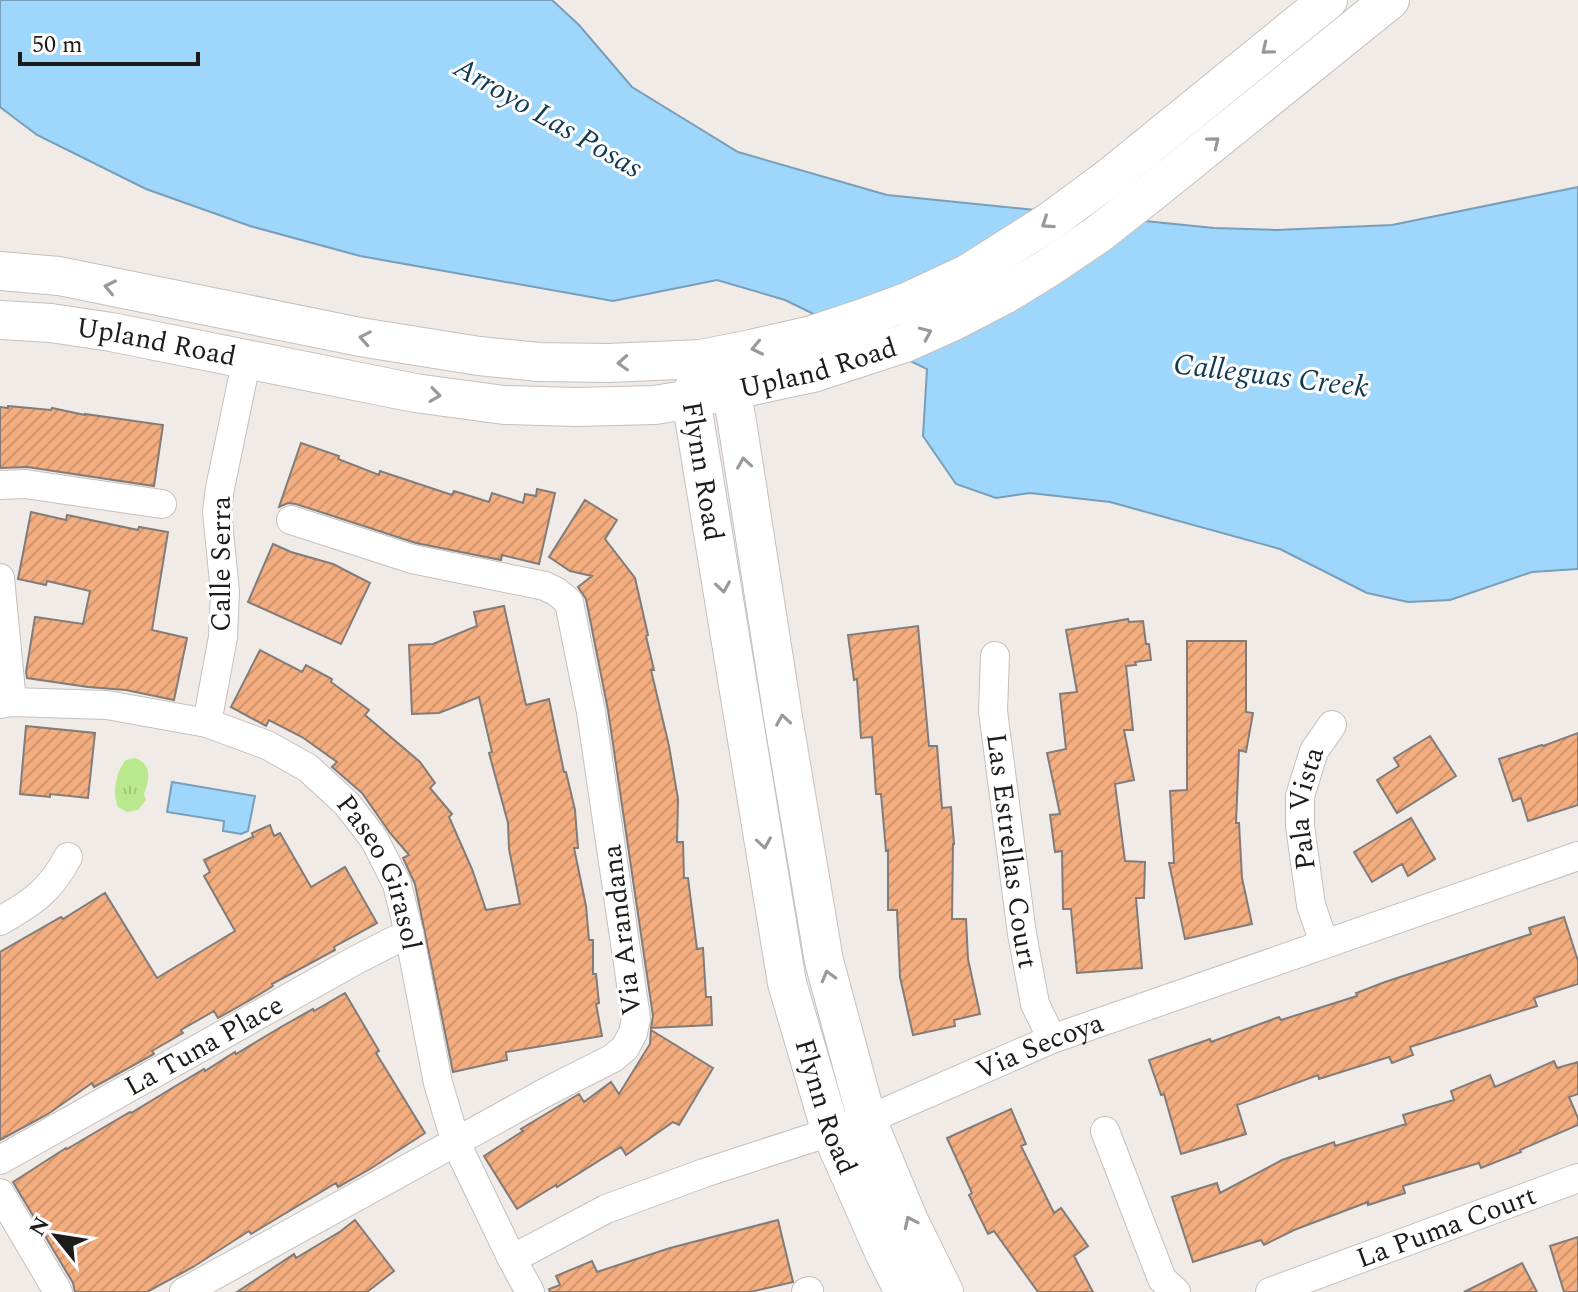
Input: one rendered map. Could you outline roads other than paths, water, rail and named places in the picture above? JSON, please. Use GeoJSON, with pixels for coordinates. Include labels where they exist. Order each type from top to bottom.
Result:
{"type":"FeatureCollection","features":[{"type":"Feature","properties":{"kind":"main road","name":"Upland Road"},"geometry":{"type":"LineString","coordinates":[[0,271],[59,276],[314,328],[479,356],[539,362],[608,363],[701,359],[812,335],[886,310],[967,274],[1049,222],[1110,177],[1328,0]]}},
{"type":"Feature","properties":{"kind":"main road","name":"Upland Road"},"geometry":{"type":"LineString","coordinates":[[0,320],[51,323],[111,332],[415,393],[504,405],[655,405],[813,373],[905,343],[952,322],[1004,295],[1085,243],[1390,0]]}},
{"type":"Feature","properties":{"kind":"main road","name":"Flynn Road"},"geometry":{"type":"LineString","coordinates":[[701,359],[731,390],[824,961],[867,1120],[909,1221],[944,1292]]}},
{"type":"Feature","properties":{"kind":"main road","name":"Flynn Road"},"geometry":{"type":"LineString","coordinates":[[701,359],[691,399],[787,983],[831,1132],[904,1292]]}},
{"type":"Feature","properties":{"kind":"street","name":"Calle Serra"},"geometry":{"type":"LineString","coordinates":[[207,723],[223,637],[225,592],[217,512],[247,358]]}},
{"type":"Feature","properties":{"kind":"street"},"geometry":{"type":"LineString","coordinates":[[0,485],[25,484],[162,504]]}},
{"type":"Feature","properties":{"kind":"street","name":"Via Arandana"},"geometry":{"type":"LineString","coordinates":[[184,1292],[613,1058],[625,1048],[636,1018],[605,799],[569,602],[545,586],[412,559],[291,520]]}},
{"type":"Feature","properties":{"kind":"street"},"geometry":{"type":"LineString","coordinates":[[0,578],[6,703]]}},
{"type":"Feature","properties":{"kind":"street","name":"Las Estrellas Court"},"geometry":{"type":"LineString","coordinates":[[995,656],[993,711],[1022,934],[1035,1004],[1052,1039]]}},
{"type":"Feature","properties":{"kind":"street","name":"Paseo Girasol"},"geometry":{"type":"LineString","coordinates":[[6,703],[107,705],[207,723],[267,745],[308,768],[347,804],[374,839],[397,884],[438,1083],[456,1143],[530,1292]]}},
{"type":"Feature","properties":{"kind":"street","name":"Pala Vista"},"geometry":{"type":"LineString","coordinates":[[1324,943],[1311,905],[1300,826],[1300,796],[1314,751],[1332,725]]}},
{"type":"Feature","properties":{"kind":"street","name":"Via Secoya"},"geometry":{"type":"LineString","coordinates":[[512,1259],[606,1209],[704,1173],[867,1120],[1052,1039],[1578,856]]}},
{"type":"Feature","properties":{"kind":"street"},"geometry":{"type":"LineString","coordinates":[[0,921],[21,910],[46,890],[57,878],[68,857]]}},
{"type":"Feature","properties":{"kind":"street","name":"La Tuna Place"},"geometry":{"type":"LineString","coordinates":[[0,1160],[409,933]]}},
{"type":"Feature","properties":{"kind":"street"},"geometry":{"type":"LineString","coordinates":[[1105,1131],[1162,1279],[1176,1292]]}},
{"type":"Feature","properties":{"kind":"street","name":"La Puma Court"},"geometry":{"type":"LineString","coordinates":[[1270,1292],[1578,1178]]}},
{"type":"Feature","properties":{"kind":"street"},"geometry":{"type":"LineString","coordinates":[[0,1193],[58,1292]]}},
{"type":"Feature","properties":{"kind":"water"},"geometry":{"type":"Polygon","coordinates":[[[0,0],[552,0],[579,25],[632,87],[738,152],[887,195],[1214,228],[1276,230],[1392,225],[1578,187],[1578,569],[1532,572],[1450,600],[1408,602],[1367,593],[1280,549],[1110,502],[1030,493],[996,498],[956,484],[923,436],[927,369],[785,300],[717,280],[613,301],[360,256],[250,226],[146,189],[37,135],[0,107],[0,0]]]}},
{"type":"Feature","properties":{"kind":"water"},"geometry":{"type":"Polygon","coordinates":[[[172,782],[255,796],[248,831],[241,834],[223,831],[224,821],[167,812],[172,782]]]}},
{"type":"Feature","properties":{"kind":"water label","name":"Arroyo Las Posas"},"geometry":{"type":"Point","coordinates":[548,118]}},
{"type":"Feature","properties":{"kind":"water label","name":"Calleguas Creek"},"geometry":{"type":"Point","coordinates":[1271,376]}}]}
